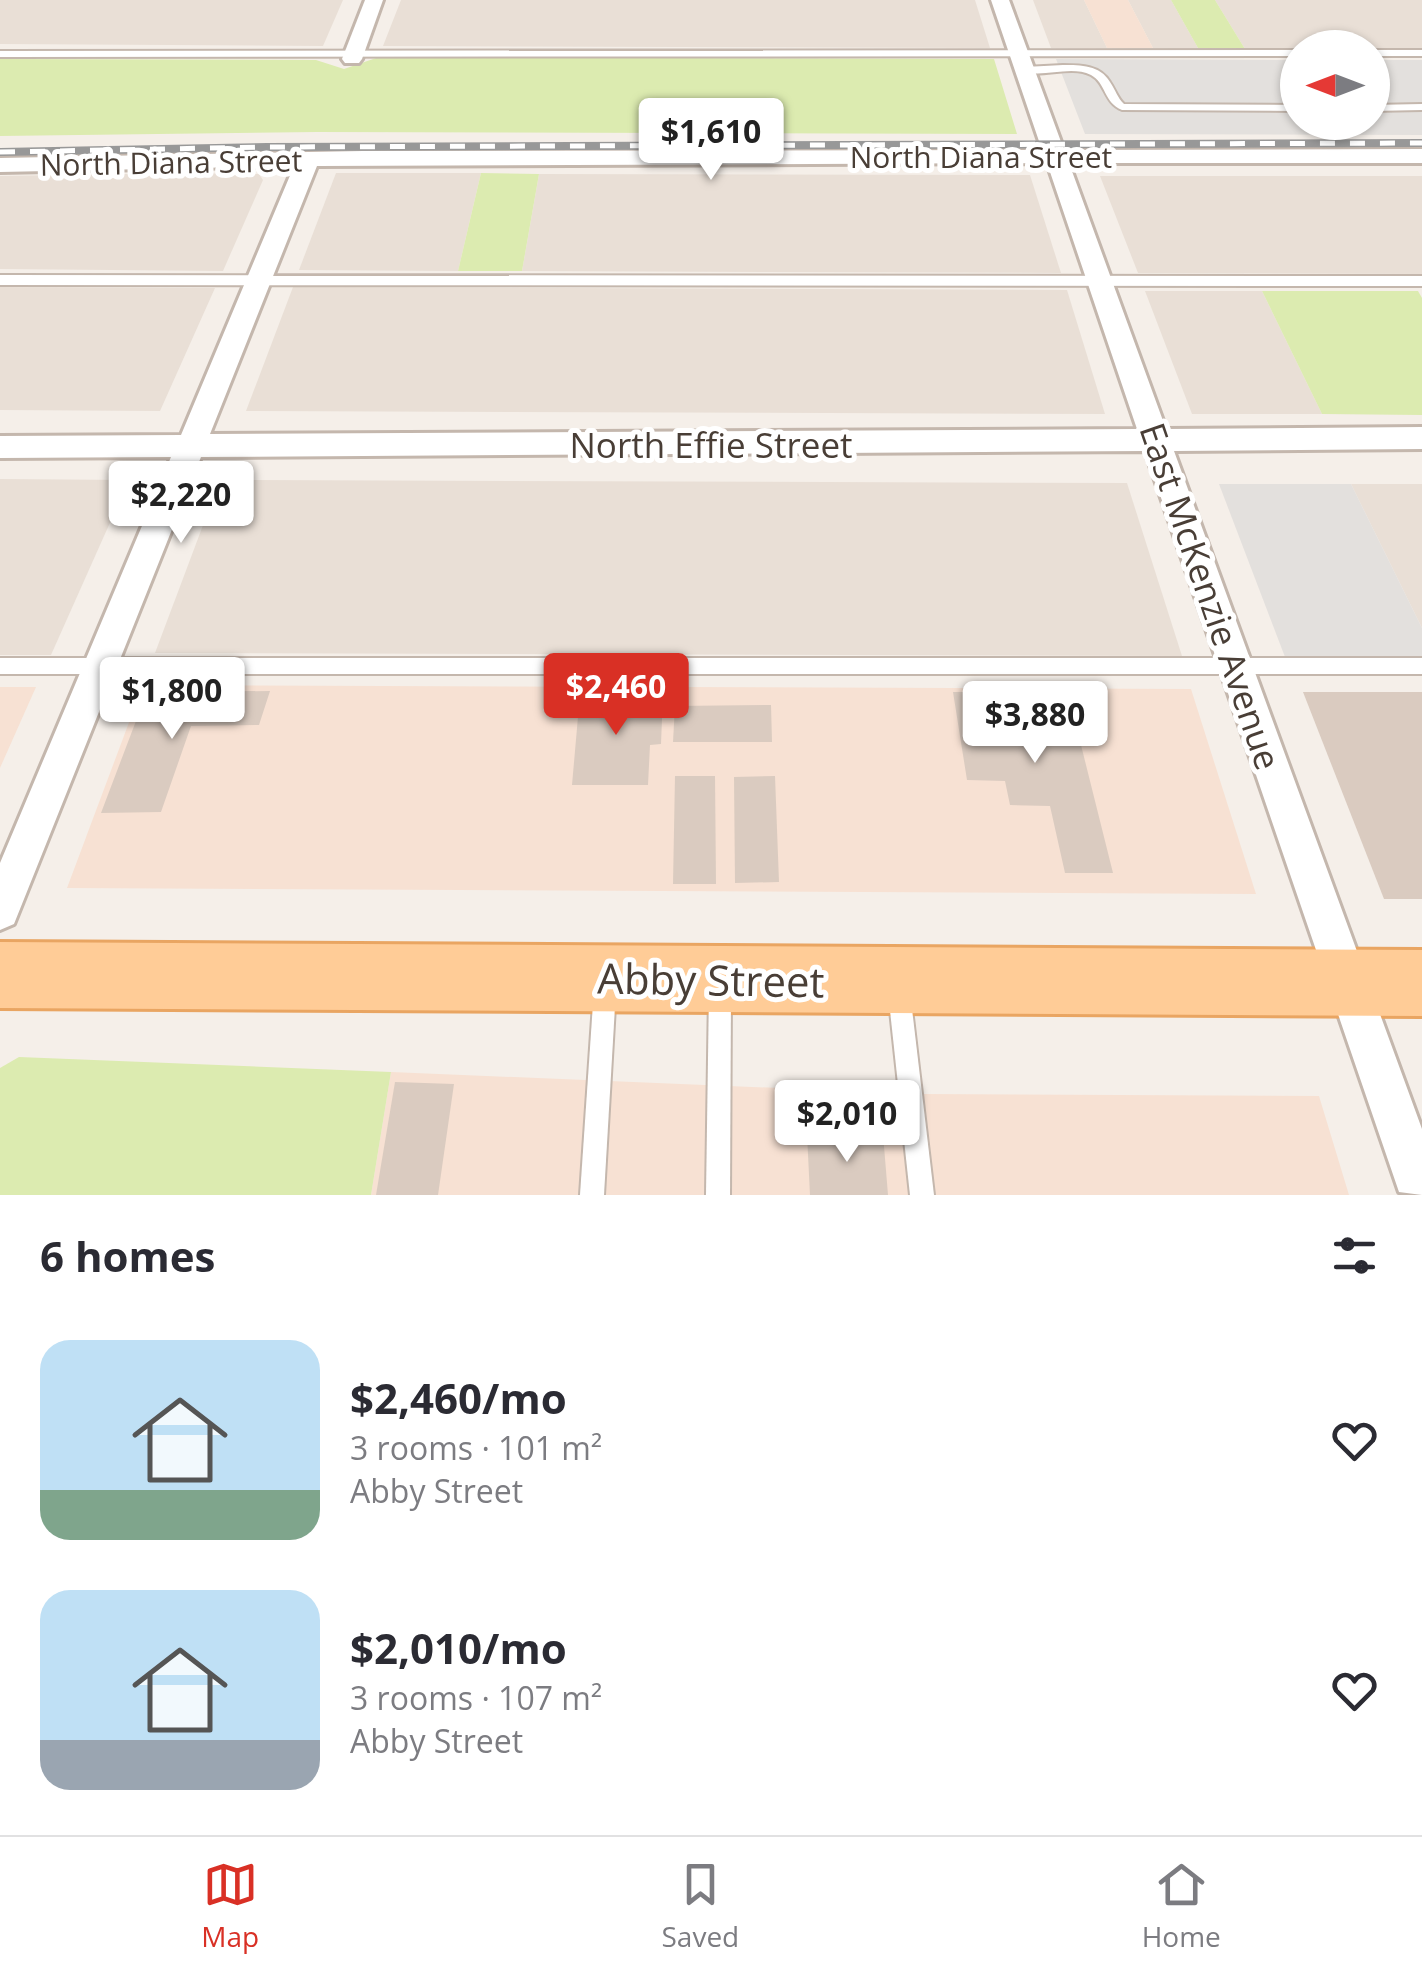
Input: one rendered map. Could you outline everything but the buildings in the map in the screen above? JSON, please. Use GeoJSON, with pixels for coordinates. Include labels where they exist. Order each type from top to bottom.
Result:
{"type":"FeatureCollection","features":[{"type":"Feature","properties":{"kind":"main road","name":"Abby Street"},"geometry":{"type":"LineString","coordinates":[[0,975],[268,973],[898,982],[1422,983]]}},
{"type":"Feature","properties":{"kind":"street"},"geometry":{"type":"LineString","coordinates":[[353,56],[374,0]]}},
{"type":"Feature","properties":{"kind":"street","name":"East McKenzie Avenue"},"geometry":{"type":"LineString","coordinates":[[1000,0],[1422,1192]]}},
{"type":"Feature","properties":{"kind":"street","name":"North Diana Street"},"geometry":{"type":"LineString","coordinates":[[0,165],[308,160],[1422,156]]}},
{"type":"Feature","properties":{"kind":"street"},"geometry":{"type":"LineString","coordinates":[[0,910],[308,160]]}},
{"type":"Feature","properties":{"kind":"street","name":"North Effie Street"},"geometry":{"type":"LineString","coordinates":[[0,447],[1422,438]]}},
{"type":"Feature","properties":{"kind":"lane"},"geometry":{"type":"LineString","coordinates":[[1390,53],[1422,53]]}},
{"type":"Feature","properties":{"kind":"lane"},"geometry":{"type":"LineString","coordinates":[[0,54],[1022,61],[1280,54]]}},
{"type":"Feature","properties":{"kind":"lane"},"geometry":{"type":"LineString","coordinates":[[1022,61],[1098,74],[1114,103],[1122,108],[1280,108]]}},
{"type":"Feature","properties":{"kind":"lane"},"geometry":{"type":"LineString","coordinates":[[1390,108],[1422,108]]}},
{"type":"Feature","properties":{"kind":"lane"},"geometry":{"type":"LineString","coordinates":[[0,280],[1422,282]]}},
{"type":"Feature","properties":{"kind":"lane"},"geometry":{"type":"LineString","coordinates":[[0,666],[1422,666]]}},
{"type":"Feature","properties":{"kind":"lane"},"geometry":{"type":"LineString","coordinates":[[592,1195],[606,979]]}},
{"type":"Feature","properties":{"kind":"lane"},"geometry":{"type":"LineString","coordinates":[[718,1195],[720,979]]}},
{"type":"Feature","properties":{"kind":"lane"},"geometry":{"type":"LineString","coordinates":[[898,982],[922,1195]]}},
{"type":"Feature","properties":{"kind":"shaded area"},"geometry":{"type":"Polygon","coordinates":[[[0,0],[343,0],[323,46],[0,44],[0,0]]]}},
{"type":"Feature","properties":{"kind":"shaded area"},"geometry":{"type":"Polygon","coordinates":[[[401,0],[975,0],[990,48],[383,46],[401,0]]]}},
{"type":"Feature","properties":{"kind":"shaded area"},"geometry":{"type":"Polygon","coordinates":[[[1033,0],[1084,0],[1107,48],[1051,48],[1033,0]]]}},
{"type":"Feature","properties":{"kind":"shaded area"},"geometry":{"type":"Polygon","coordinates":[[[1084,0],[1128,0],[1153,48],[1107,48],[1084,0]]]}},
{"type":"Feature","properties":{"kind":"shaded area"},"geometry":{"type":"Polygon","coordinates":[[[1128,0],[1171,0],[1198,48],[1153,48],[1128,0]]]}},
{"type":"Feature","properties":{"kind":"shaded area"},"geometry":{"type":"Polygon","coordinates":[[[1215,0],[1422,0],[1422,49],[1390,49],[1390,30],[1280,30],[1280,49],[1245,49],[1215,0]]]}},
{"type":"Feature","properties":{"kind":"shaded area"},"geometry":{"type":"Polygon","coordinates":[[[1056,59],[1280,60],[1280,135],[1085,134],[1056,59]]]}},
{"type":"Feature","properties":{"kind":"shaded area"},"geometry":{"type":"Polygon","coordinates":[[[1390,60],[1422,60],[1422,135],[1390,135],[1390,60]]]}},
{"type":"Feature","properties":{"kind":"shaded area"},"geometry":{"type":"Polygon","coordinates":[[[336,173],[481,173],[458,271],[299,270],[336,173]]]}},
{"type":"Feature","properties":{"kind":"shaded area"},"geometry":{"type":"Polygon","coordinates":[[[259,174],[263,180],[223,271],[0,269],[0,176],[259,174]]]}},
{"type":"Feature","properties":{"kind":"shaded area"},"geometry":{"type":"Polygon","coordinates":[[[539,174],[1030,175],[1061,273],[522,271],[539,174]]]}},
{"type":"Feature","properties":{"kind":"shaded area"},"geometry":{"type":"Polygon","coordinates":[[[1100,176],[1422,176],[1422,274],[1138,273],[1100,176]]]}},
{"type":"Feature","properties":{"kind":"shaded area"},"geometry":{"type":"Polygon","coordinates":[[[0,287],[215,288],[160,411],[0,410],[0,287]]]}},
{"type":"Feature","properties":{"kind":"shaded area"},"geometry":{"type":"Polygon","coordinates":[[[293,287],[1067,290],[1105,414],[246,411],[293,287]]]}},
{"type":"Feature","properties":{"kind":"shaded area"},"geometry":{"type":"Polygon","coordinates":[[[1145,291],[1262,291],[1322,414],[1192,414],[1145,291]]]}},
{"type":"Feature","properties":{"kind":"shaded area"},"geometry":{"type":"Polygon","coordinates":[[[0,479],[129,480],[51,655],[0,655],[0,479]]]}},
{"type":"Feature","properties":{"kind":"shaded area"},"geometry":{"type":"Polygon","coordinates":[[[220,480],[1127,483],[1182,656],[155,653],[220,480]]]}},
{"type":"Feature","properties":{"kind":"shaded area"},"geometry":{"type":"Polygon","coordinates":[[[1219,484],[1351,484],[1422,628],[1422,657],[1285,657],[1219,484]]]}},
{"type":"Feature","properties":{"kind":"shaded area"},"geometry":{"type":"Polygon","coordinates":[[[1351,484],[1422,484],[1422,628],[1351,484]]]}},
{"type":"Feature","properties":{"kind":"shaded area"},"geometry":{"type":"Polygon","coordinates":[[[143,685],[1191,689],[1256,894],[67,888],[143,685]]]}},
{"type":"Feature","properties":{"kind":"shaded area"},"geometry":{"type":"Polygon","coordinates":[[[0,687],[36,687],[0,768],[0,687]]]}},
{"type":"Feature","properties":{"kind":"shaded area"},"geometry":{"type":"Polygon","coordinates":[[[391,1072],[922,1094],[1319,1096],[1349,1195],[371,1195],[391,1072]]]}},
{"type":"Feature","properties":{"kind":"green space"},"geometry":{"type":"Polygon","coordinates":[[[1171,0],[1215,0],[1245,49],[1198,48],[1171,0]]]}},
{"type":"Feature","properties":{"kind":"green space"},"geometry":{"type":"Polygon","coordinates":[[[379,57],[994,59],[1017,134],[317,132],[0,136],[0,59],[316,60],[344,69],[379,57]]]}},
{"type":"Feature","properties":{"kind":"green space"},"geometry":{"type":"Polygon","coordinates":[[[481,173],[539,174],[522,271],[458,271],[481,173]]]}},
{"type":"Feature","properties":{"kind":"green space"},"geometry":{"type":"Polygon","coordinates":[[[1262,291],[1418,291],[1422,298],[1422,415],[1322,414],[1262,291]]]}},
{"type":"Feature","properties":{"kind":"green space"},"geometry":{"type":"Polygon","coordinates":[[[19,1057],[391,1072],[371,1195],[0,1195],[0,1068],[19,1057]]]}},
{"type":"Feature","properties":{"kind":"railway"},"geometry":{"type":"LineString","coordinates":[[0,152],[267,147],[1422,143]]}}]}
